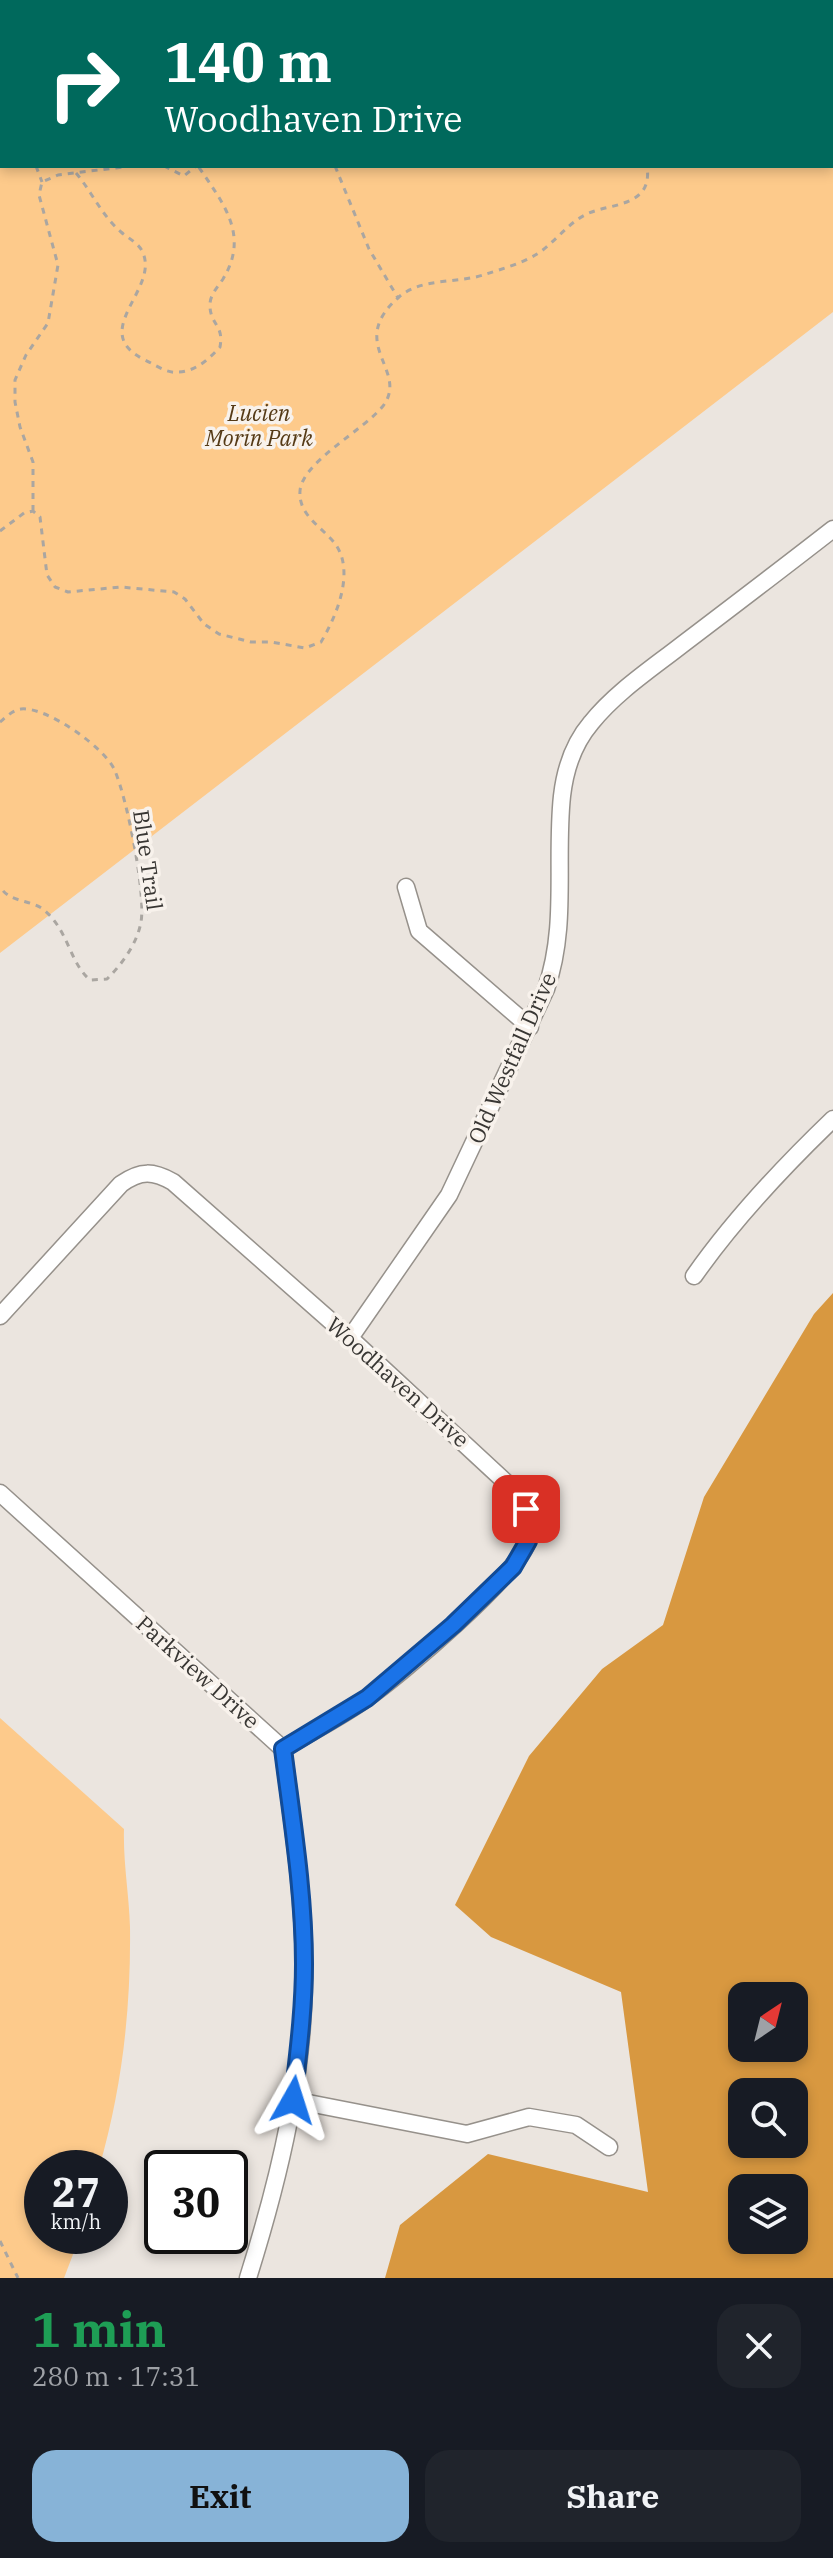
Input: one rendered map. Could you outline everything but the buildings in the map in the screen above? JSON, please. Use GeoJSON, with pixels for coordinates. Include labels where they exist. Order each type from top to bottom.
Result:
{"type":"FeatureCollection","features":[{"type":"Feature","properties":{"kind":"street","name":"Old Westfall Drive"},"geometry":{"type":"LineString","coordinates":[[350,1338],[449,1195],[530,1027],[555,965],[559,940],[562,797],[566,771],[575,748],[589,725],[623,691],[833,529]]}},
{"type":"Feature","properties":{"kind":"street"},"geometry":{"type":"LineString","coordinates":[[406,887],[419,931],[530,1027]]}},
{"type":"Feature","properties":{"kind":"street"},"geometry":{"type":"LineString","coordinates":[[694,1276],[768,1185],[833,1119]]}},
{"type":"Feature","properties":{"kind":"street","name":"Woodhaven Drive"},"geometry":{"type":"LineString","coordinates":[[0,1316],[121,1184],[134,1175],[149,1172],[173,1182],[350,1338],[513,1489],[526,1509],[528,1541],[513,1567],[453,1625],[367,1698],[283,1749]]}},
{"type":"Feature","properties":{"kind":"street","name":"Parkview Drive"},"geometry":{"type":"LineString","coordinates":[[0,1493],[283,1749]]}},
{"type":"Feature","properties":{"kind":"street"},"geometry":{"type":"LineString","coordinates":[[248,2278],[264,2225],[293,2100],[302,2023],[303,1925],[283,1749]]}},
{"type":"Feature","properties":{"kind":"street"},"geometry":{"type":"LineString","coordinates":[[293,2100],[467,2134],[529,2117],[576,2125],[609,2147]]}},
{"type":"Feature","properties":{"kind":"path"},"geometry":{"type":"LineString","coordinates":[[37,168],[42,182],[39,195],[58,265],[48,323],[26,355],[15,380],[15,402],[33,462],[33,511],[40,517],[47,575],[55,587],[68,592],[121,587],[174,592],[185,599],[204,624],[219,634],[251,642],[305,648],[321,642],[338,606],[343,560],[336,546],[309,518],[300,491],[309,470],[384,405],[391,380],[376,344],[375,333],[398,298],[424,285],[484,275],[536,254],[569,225],[589,213],[635,198],[643,189],[647,168]]}},
{"type":"Feature","properties":{"kind":"path"},"geometry":{"type":"LineString","coordinates":[[42,182],[58,175],[115,168]]}},
{"type":"Feature","properties":{"kind":"path"},"geometry":{"type":"LineString","coordinates":[[168,168],[184,176],[194,168]]}},
{"type":"Feature","properties":{"kind":"path"},"geometry":{"type":"LineString","coordinates":[[76,173],[115,226],[143,251],[147,266],[144,282],[127,308],[122,330],[125,344],[134,355],[172,373],[189,371],[220,347],[222,334],[209,306],[213,292],[233,259],[236,243],[233,225],[218,195],[198,168]]}},
{"type":"Feature","properties":{"kind":"path"},"geometry":{"type":"LineString","coordinates":[[336,168],[369,249],[398,298]]}},
{"type":"Feature","properties":{"kind":"path"},"geometry":{"type":"LineString","coordinates":[[0,531],[24,513],[33,511]]}},
{"type":"Feature","properties":{"kind":"path","name":"Blue Trail"},"geometry":{"type":"LineString","coordinates":[[0,722],[15,710],[24,708],[50,717],[99,749],[115,769],[141,889],[141,926],[123,963],[107,979],[90,980],[81,972],[67,937],[55,921],[41,907],[11,897],[0,886]]}},
{"type":"Feature","properties":{"kind":"path"},"geometry":{"type":"LineString","coordinates":[[0,2241],[18,2278]]}},
{"type":"Feature","properties":{"kind":"green space","name":"Lucien Morin Park"},"geometry":{"type":"Polygon","coordinates":[[[0,168],[833,168],[833,312],[0,953],[0,168]]]}},
{"type":"Feature","properties":{"kind":"green space"},"geometry":{"type":"Polygon","coordinates":[[[0,1718],[124,1829],[130,1927],[124,2049],[104,2150],[24,2150],[24,2254],[73,2254],[64,2278],[0,2278],[0,1718]]]}},
{"type":"Feature","properties":{"kind":"shaded area"},"geometry":{"type":"Polygon","coordinates":[[[833,1293],[833,2278],[385,2278],[400,2225],[488,2154],[648,2192],[621,1992],[491,1937],[455,1905],[529,1756],[602,1669],[663,1625],[704,1497],[814,1314],[833,1293]]]}},
{"type":"Feature","properties":{"kind":"route"},"geometry":{"type":"LineString","coordinates":[[293,2100],[302,2023],[303,1913],[283,1749],[367,1698],[453,1625],[513,1567],[528,1541],[526,1509]]}}]}
